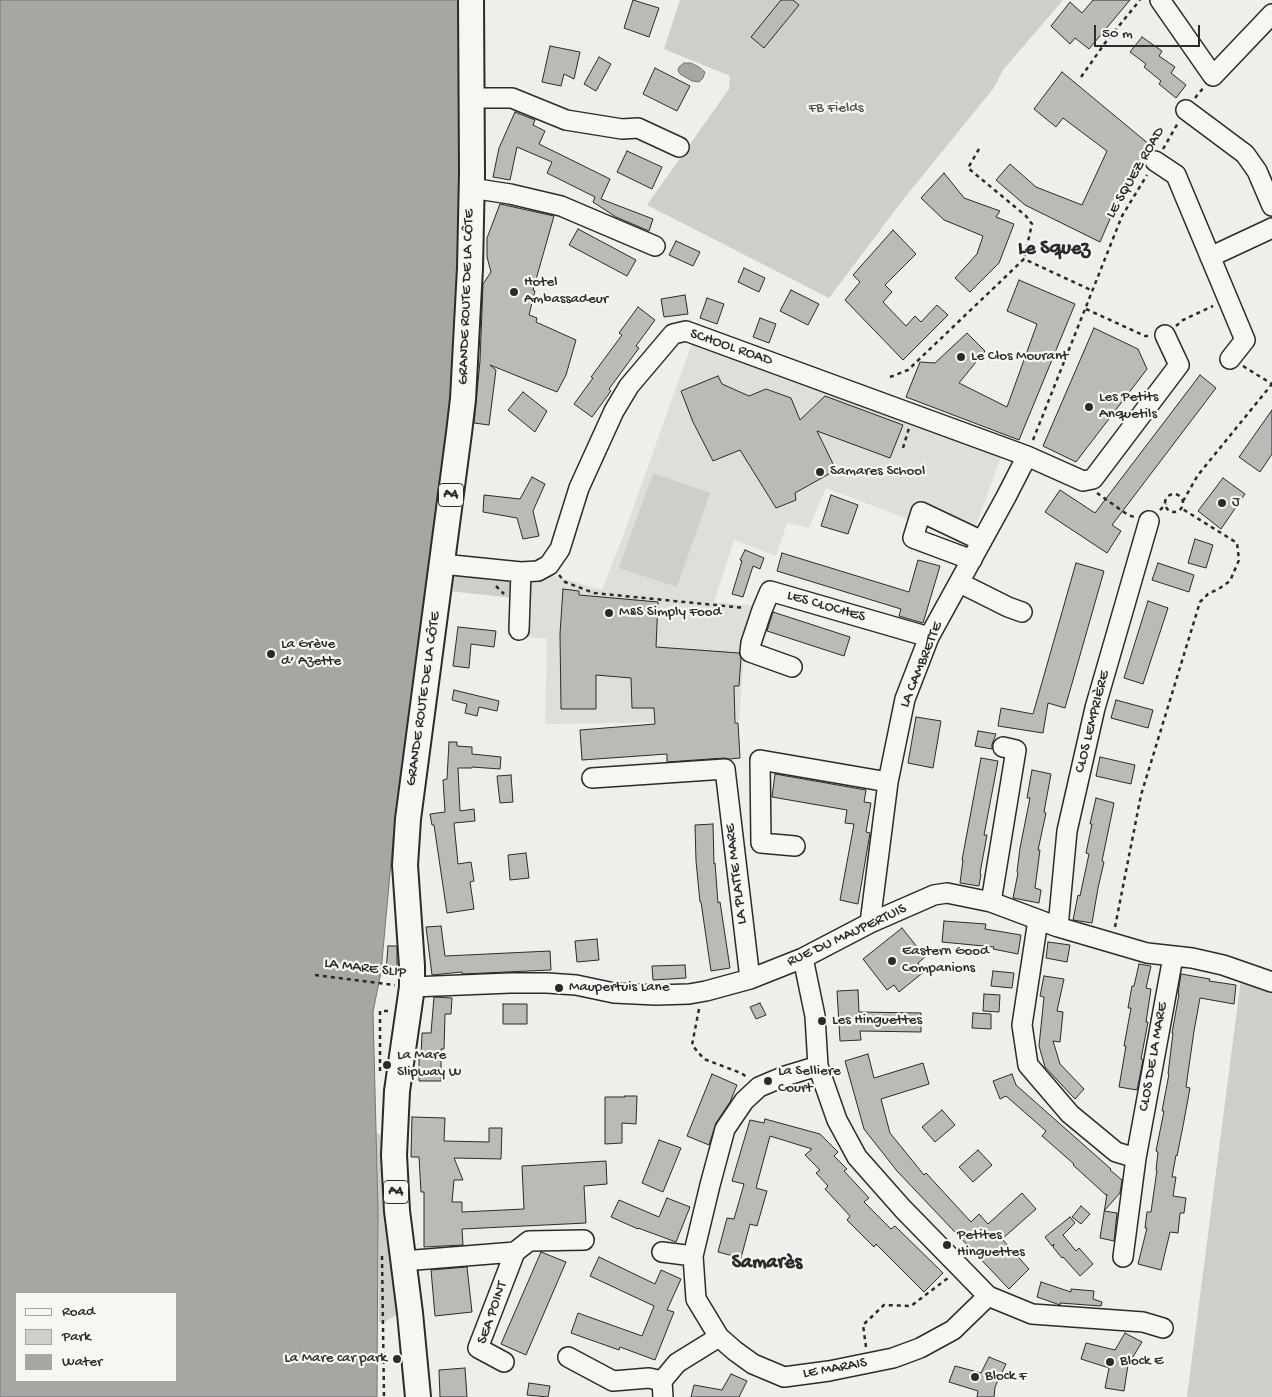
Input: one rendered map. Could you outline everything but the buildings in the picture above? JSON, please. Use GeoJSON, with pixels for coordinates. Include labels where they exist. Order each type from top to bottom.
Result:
{"type":"FeatureCollection","features":[{"type":"Feature","properties":{"kind":"main road","name":"GRANDE ROUTE DE LA CÔTE"},"geometry":{"type":"LineString","coordinates":[[418,1397],[397,1211],[394,1155],[397,1091],[412,987],[405,865],[408,819],[463,399],[470,268],[471,0]]}},
{"type":"Feature","properties":{"kind":"street"},"geometry":{"type":"LineString","coordinates":[[1160,0],[1213,76],[1272,14]]}},
{"type":"Feature","properties":{"kind":"street"},"geometry":{"type":"LineString","coordinates":[[471,98],[512,98],[566,120],[622,129],[638,128],[678,147]]}},
{"type":"Feature","properties":{"kind":"street"},"geometry":{"type":"LineString","coordinates":[[1186,110],[1245,154],[1257,171],[1272,206]]}},
{"type":"Feature","properties":{"kind":"street"},"geometry":{"type":"LineString","coordinates":[[1155,161],[1176,175],[1245,340],[1230,359]]}},
{"type":"Feature","properties":{"kind":"street"},"geometry":{"type":"LineString","coordinates":[[471,188],[510,194],[561,206],[655,246]]}},
{"type":"Feature","properties":{"kind":"street"},"geometry":{"type":"LineString","coordinates":[[1210,257],[1272,228]]}},
{"type":"Feature","properties":{"kind":"street","name":"SCHOOL ROAD"},"geometry":{"type":"LineString","coordinates":[[549,565],[560,549],[579,488],[614,411],[629,386],[672,334],[686,331],[1027,456],[1083,481]]}},
{"type":"Feature","properties":{"kind":"street"},"geometry":{"type":"LineString","coordinates":[[1083,481],[1093,479],[1179,366],[1165,334]]}},
{"type":"Feature","properties":{"kind":"street","name":"LA CAMBRETTE"},"geometry":{"type":"LineString","coordinates":[[870,923],[888,782],[905,699],[930,637],[1027,456]]}},
{"type":"Feature","properties":{"kind":"street"},"geometry":{"type":"LineString","coordinates":[[972,560],[913,538],[921,512],[982,541]]}},
{"type":"Feature","properties":{"kind":"street","name":"CLOS LEMPRIÈRE"},"geometry":{"type":"LineString","coordinates":[[1058,927],[1067,831],[1095,708],[1149,521]]}},
{"type":"Feature","properties":{"kind":"street"},"geometry":{"type":"LineString","coordinates":[[442,564],[521,572],[538,571],[549,565]]}},
{"type":"Feature","properties":{"kind":"street"},"geometry":{"type":"LineString","coordinates":[[519,630],[521,572]]}},
{"type":"Feature","properties":{"kind":"street"},"geometry":{"type":"LineString","coordinates":[[960,583],[1022,612]]}},
{"type":"Feature","properties":{"kind":"street","name":"LES CLOCHES"},"geometry":{"type":"LineString","coordinates":[[792,667],[750,652],[762,610],[770,591],[930,637]]}},
{"type":"Feature","properties":{"kind":"street"},"geometry":{"type":"LineString","coordinates":[[991,902],[1016,750],[1003,747]]}},
{"type":"Feature","properties":{"kind":"street"},"geometry":{"type":"LineString","coordinates":[[795,846],[761,843],[760,760],[888,782]]}},
{"type":"Feature","properties":{"kind":"street","name":"LA PLATTE MARE"},"geometry":{"type":"LineString","coordinates":[[592,778],[725,769],[750,979]]}},
{"type":"Feature","properties":{"kind":"street","name":"RUE DU MAUPERTUIS"},"geometry":{"type":"LineString","coordinates":[[412,987],[546,983],[614,993],[648,995],[689,994],[750,979],[803,958],[870,923],[934,895],[947,894],[991,902],[1058,927],[1147,953],[1192,958],[1223,965],[1272,982]]}},
{"type":"Feature","properties":{"kind":"street"},"geometry":{"type":"LineString","coordinates":[[1038,920],[1022,1025],[1028,1065],[1070,1114],[1116,1152],[1136,1158]]}},
{"type":"Feature","properties":{"kind":"street","name":"CLOS DE LA MARE"},"geometry":{"type":"LineString","coordinates":[[1122,1257],[1136,1158],[1172,957]]}},
{"type":"Feature","properties":{"kind":"street"},"geometry":{"type":"LineString","coordinates":[[803,958],[815,1016],[818,1066],[837,1120],[857,1157],[903,1209],[988,1296],[1032,1314],[1143,1322],[1163,1328]]}},
{"type":"Feature","properties":{"kind":"street","name":"LE MARAIS"},"geometry":{"type":"LineString","coordinates":[[818,1066],[775,1072],[744,1101],[725,1130],[693,1256],[696,1299],[719,1337],[734,1352],[782,1382],[894,1358],[920,1348],[953,1330],[988,1296]]}},
{"type":"Feature","properties":{"kind":"street"},"geometry":{"type":"LineString","coordinates":[[404,1261],[515,1252],[529,1241],[584,1240]]}},
{"type":"Feature","properties":{"kind":"street","name":"SEA POINT"},"geometry":{"type":"LineString","coordinates":[[504,1362],[478,1348],[515,1252]]}},
{"type":"Feature","properties":{"kind":"street"},"geometry":{"type":"LineString","coordinates":[[662,1252],[693,1256]]}},
{"type":"Feature","properties":{"kind":"street"},"geometry":{"type":"LineString","coordinates":[[568,1357],[613,1381],[649,1378],[663,1389],[677,1363],[719,1337]]}},
{"type":"Feature","properties":{"kind":"path"},"geometry":{"type":"LineString","coordinates":[[1081,77],[1105,43],[1140,0]]}},
{"type":"Feature","properties":{"kind":"path","name":"LE SQUEZ ROAD"},"geometry":{"type":"LineString","coordinates":[[1027,456],[1122,216],[1186,110],[1213,76]]}},
{"type":"Feature","properties":{"kind":"path"},"geometry":{"type":"LineString","coordinates":[[890,377],[908,370],[1024,259],[1032,224],[1026,216],[968,168],[979,149]]}},
{"type":"Feature","properties":{"kind":"path"},"geometry":{"type":"LineString","coordinates":[[1024,259],[1093,291]]}},
{"type":"Feature","properties":{"kind":"path"},"geometry":{"type":"LineString","coordinates":[[1183,501],[1180,496],[1172,494],[1167,498],[1166,504],[1168,509],[1174,512],[1181,508],[1198,475],[1272,384],[1230,359]]}},
{"type":"Feature","properties":{"kind":"path"},"geometry":{"type":"LineString","coordinates":[[1083,481],[1128,515],[1149,521],[1166,504]]}},
{"type":"Feature","properties":{"kind":"path"},"geometry":{"type":"LineString","coordinates":[[1111,943],[1141,794],[1200,602],[1208,594],[1230,581],[1239,560],[1237,543],[1181,508]]}},
{"type":"Feature","properties":{"kind":"path"},"geometry":{"type":"LineString","coordinates":[[549,565],[565,582],[594,593],[762,610]]}},
{"type":"Feature","properties":{"kind":"path","name":"LA MARE SLIP"},"geometry":{"type":"LineString","coordinates":[[315,974],[412,987]]}},
{"type":"Feature","properties":{"kind":"path"},"geometry":{"type":"LineString","coordinates":[[706,991],[698,1011],[692,1045],[704,1059],[741,1073],[759,1087]]}},
{"type":"Feature","properties":{"kind":"path"},"geometry":{"type":"LineString","coordinates":[[868,1363],[862,1325],[884,1305],[911,1306],[961,1268]]}},
{"type":"Feature","properties":{"kind":"shaded area","name":"Samares School"},"geometry":{"type":"Polygon","coordinates":[[[692,343],[1001,457],[972,536],[968,542],[826,488],[809,528],[787,523],[776,556],[734,540],[714,602],[759,606],[744,650],[739,721],[545,724],[547,639],[507,635],[514,598],[538,571],[602,590],[692,343]]]}},
{"type":"Feature","properties":{"kind":"green space","name":"FB Fields"},"geometry":{"type":"Polygon","coordinates":[[[680,0],[1063,0],[1003,70],[993,89],[902,201],[829,298],[647,205],[729,89],[730,76],[664,49],[680,0]]]}},
{"type":"Feature","properties":{"kind":"green space"},"geometry":{"type":"Polygon","coordinates":[[[653,473],[710,493],[677,587],[619,568],[653,473]]]}},
{"type":"Feature","properties":{"kind":"green space"},"geometry":{"type":"Polygon","coordinates":[[[442,564],[521,572],[514,598],[439,590],[442,564]]]}},
{"type":"Feature","properties":{"kind":"green space"},"geometry":{"type":"Polygon","coordinates":[[[1242,971],[1272,985],[1272,1397],[1187,1397],[1242,971]]]}},
{"type":"Feature","properties":{"kind":"green space"},"geometry":{"type":"Polygon","coordinates":[[[377,1133],[395,1141],[404,1311],[384,1322],[379,1322],[377,1133]]]}},
{"type":"Feature","properties":{"kind":"water","name":"La Grève d’ Azette"},"geometry":{"type":"Polygon","coordinates":[[[0,0],[462,0],[462,250],[451,424],[394,829],[381,972],[373,1012],[378,1209],[377,1397],[0,1397],[0,0]]]}},
{"type":"Feature","properties":{"kind":"water"},"geometry":{"type":"Polygon","coordinates":[[[684,63],[691,63],[705,72],[699,82],[692,81],[680,74],[678,71],[679,67],[684,63]]]}},
{"type":"Feature","properties":{"kind":"place","name":"Hotel Ambassadeur"},"geometry":{"type":"Point","coordinates":[514,292]}},
{"type":"Feature","properties":{"kind":"place","name":"Le Clos Mourant"},"geometry":{"type":"Point","coordinates":[961,357]}},
{"type":"Feature","properties":{"kind":"place","name":"Les Petits Anquetils"},"geometry":{"type":"Point","coordinates":[1089,407]}},
{"type":"Feature","properties":{"kind":"place","name":"Samares School"},"geometry":{"type":"Point","coordinates":[820,472]}},
{"type":"Feature","properties":{"kind":"place","name":"J"},"geometry":{"type":"Point","coordinates":[1222,503]}},
{"type":"Feature","properties":{"kind":"place","name":"M&S Simply Food"},"geometry":{"type":"Point","coordinates":[609,613]}},
{"type":"Feature","properties":{"kind":"place","name":"La Grève d’ Azette"},"geometry":{"type":"Point","coordinates":[271,654]}},
{"type":"Feature","properties":{"kind":"place","name":"Eastern Good Companions"},"geometry":{"type":"Point","coordinates":[892,961]}},
{"type":"Feature","properties":{"kind":"place","name":"Maupertuis Lane"},"geometry":{"type":"Point","coordinates":[559,988]}},
{"type":"Feature","properties":{"kind":"place","name":"Les Hinguettes"},"geometry":{"type":"Point","coordinates":[822,1021]}},
{"type":"Feature","properties":{"kind":"place","name":"La Mare Slipway W"},"geometry":{"type":"Point","coordinates":[387,1065]}},
{"type":"Feature","properties":{"kind":"place","name":"La Selliere Court"},"geometry":{"type":"Point","coordinates":[768,1081]}},
{"type":"Feature","properties":{"kind":"place","name":"Petites Hinguettes"},"geometry":{"type":"Point","coordinates":[947,1245]}},
{"type":"Feature","properties":{"kind":"place","name":"La Mare car park"},"geometry":{"type":"Point","coordinates":[397,1359]}},
{"type":"Feature","properties":{"kind":"place","name":"Block E"},"geometry":{"type":"Point","coordinates":[1110,1362]}},
{"type":"Feature","properties":{"kind":"place","name":"Block F"},"geometry":{"type":"Point","coordinates":[975,1377]}},
{"type":"Feature","properties":{"kind":"district","name":"Le Squez"},"geometry":{"type":"Point","coordinates":[1054,250]}},
{"type":"Feature","properties":{"kind":"district","name":"Samarès"},"geometry":{"type":"Point","coordinates":[767,1264]}}]}
